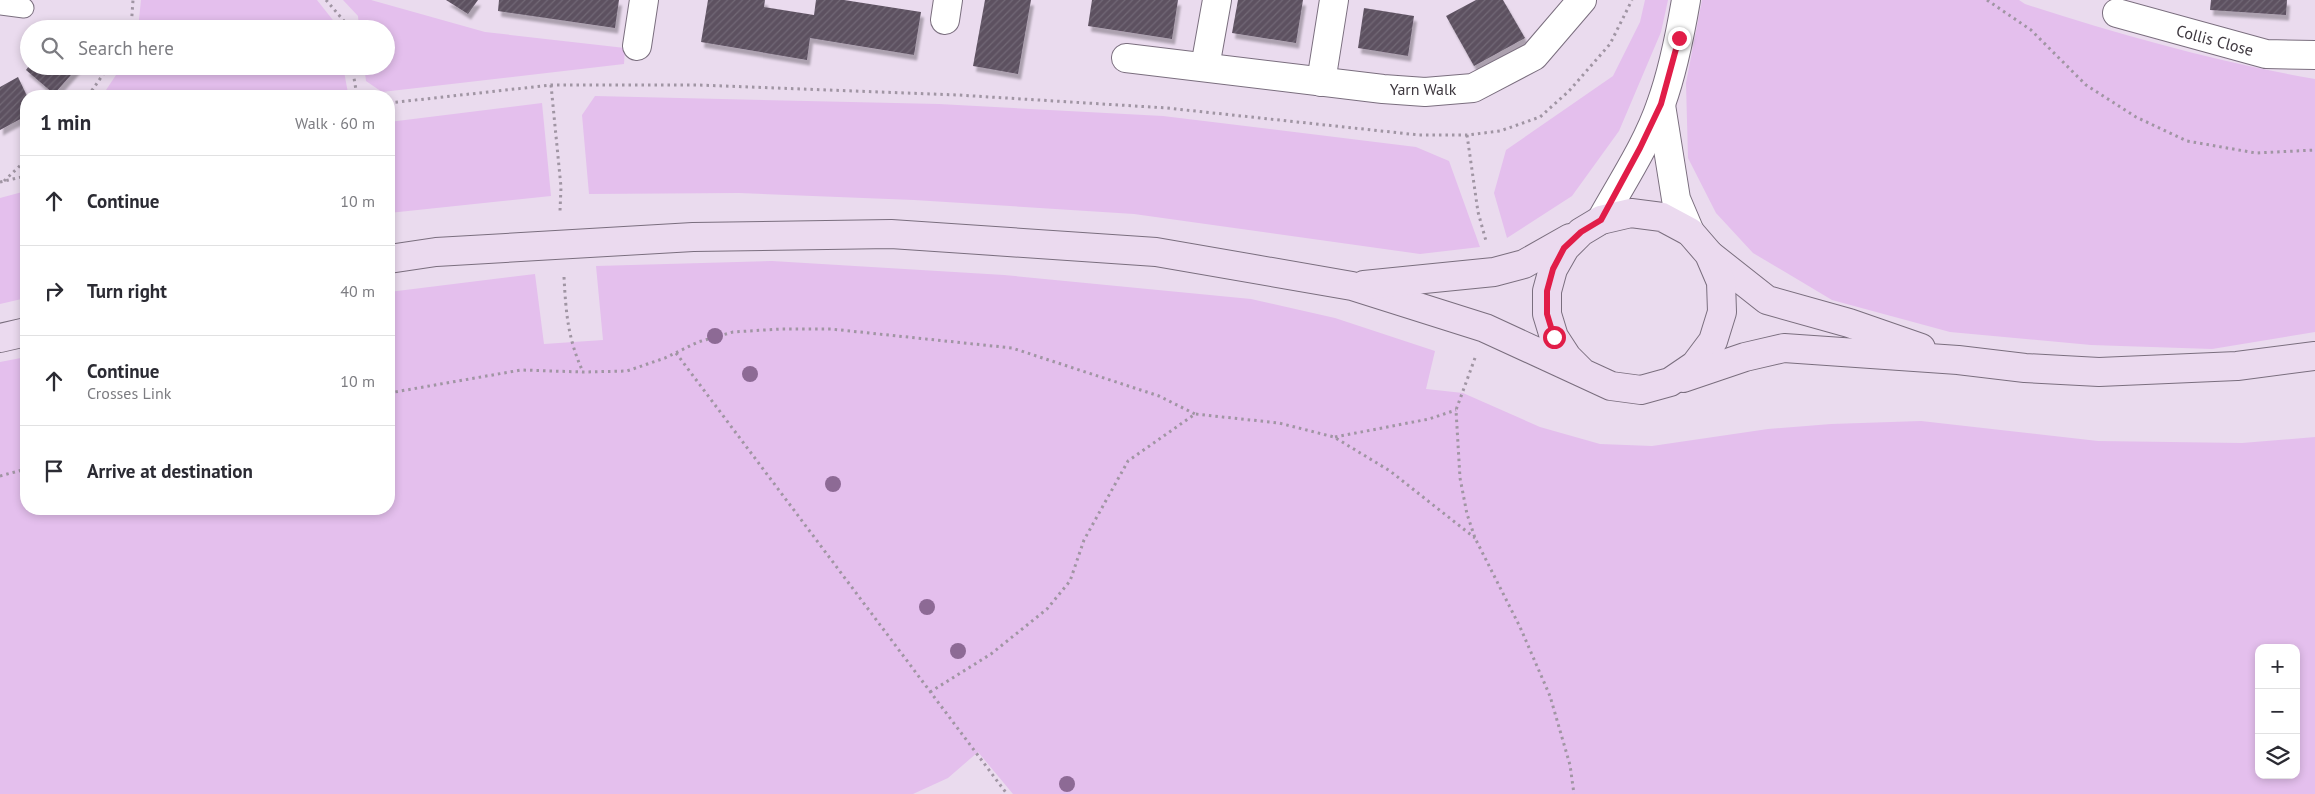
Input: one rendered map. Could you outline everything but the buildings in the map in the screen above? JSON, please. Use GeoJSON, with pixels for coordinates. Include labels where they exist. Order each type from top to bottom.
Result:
{"type":"FeatureCollection","features":[{"type":"Feature","properties":{"kind":"main road"},"geometry":{"type":"LineString","coordinates":[[1352,286],[1494,272],[1524,264],[1591,226],[1631,213],[1662,217],[1690,232],[1709,254],[1767,300],[1849,323],[1958,360]]}},
{"type":"Feature","properties":{"kind":"main road"},"geometry":{"type":"LineString","coordinates":[[1583,373],[1566,357],[1554,337],[1547,314],[1547,291],[1553,269],[1564,248],[1591,226]]}},
{"type":"Feature","properties":{"kind":"main road"},"geometry":{"type":"LineString","coordinates":[[395,258],[436,252],[694,237],[891,234],[1156,252],[1352,286],[1485,328],[1546,358],[1611,386],[1640,390],[1745,357],[1784,348],[1958,360],[2025,368],[2099,372],[2237,366],[2315,356]]}},
{"type":"Feature","properties":{"kind":"main road"},"geometry":{"type":"LineString","coordinates":[[1670,382],[1695,365],[1713,341],[1720,319],[1722,312],[1720,282],[1709,254]]}},
{"type":"Feature","properties":{"kind":"main road"},"geometry":{"type":"LineString","coordinates":[[0,338],[20,333]]}},
{"type":"Feature","properties":{"kind":"street"},"geometry":{"type":"LineString","coordinates":[[637,46],[644,0]]}},
{"type":"Feature","properties":{"kind":"street"},"geometry":{"type":"LineString","coordinates":[[1205,67],[1217,0]]}},
{"type":"Feature","properties":{"kind":"street"},"geometry":{"type":"LineString","coordinates":[[1321,82],[1334,0]]}},
{"type":"Feature","properties":{"kind":"street","name":"Yarn Walk"},"geometry":{"type":"LineString","coordinates":[[1126,58],[1321,82],[1425,92],[1473,88],[1534,56],[1582,0]]}},
{"type":"Feature","properties":{"kind":"street"},"geometry":{"type":"LineString","coordinates":[[1591,226],[1640,148],[1661,104],[1679,38],[1686,0]]}},
{"type":"Feature","properties":{"kind":"street","name":"Collis Close"},"geometry":{"type":"LineString","coordinates":[[2117,13],[2266,54],[2315,55]]}},
{"type":"Feature","properties":{"kind":"street"},"geometry":{"type":"LineString","coordinates":[[1661,104],[1676,200],[1690,232]]}},
{"type":"Feature","properties":{"kind":"lane"},"geometry":{"type":"LineString","coordinates":[[0,5],[24,8]]}},
{"type":"Feature","properties":{"kind":"path"},"geometry":{"type":"LineString","coordinates":[[132,20],[133,0]]}},
{"type":"Feature","properties":{"kind":"path"},"geometry":{"type":"LineString","coordinates":[[326,0],[343,20]]}},
{"type":"Feature","properties":{"kind":"path"},"geometry":{"type":"LineString","coordinates":[[395,103],[551,85],[697,85],[958,94],[1167,108],[1419,135],[1467,136],[1500,131],[1540,117],[1569,91],[1610,44],[1632,0]]}},
{"type":"Feature","properties":{"kind":"path"},"geometry":{"type":"LineString","coordinates":[[1987,0],[2032,30],[2086,85],[2136,117],[2186,141],[2256,154],[2315,150]]}},
{"type":"Feature","properties":{"kind":"path"},"geometry":{"type":"LineString","coordinates":[[92,90],[103,75]]}},
{"type":"Feature","properties":{"kind":"path"},"geometry":{"type":"LineString","coordinates":[[354,75],[356,90]]}},
{"type":"Feature","properties":{"kind":"path"},"geometry":{"type":"LineString","coordinates":[[551,85],[561,187],[566,322],[572,348],[583,372]]}},
{"type":"Feature","properties":{"kind":"path"},"geometry":{"type":"LineString","coordinates":[[2,181],[20,165]]}},
{"type":"Feature","properties":{"kind":"path"},"geometry":{"type":"LineString","coordinates":[[2,181],[20,177]]}},
{"type":"Feature","properties":{"kind":"path"},"geometry":{"type":"LineString","coordinates":[[395,392],[521,370],[627,371],[698,342],[733,332],[781,329],[831,329],[1012,348],[1159,396],[1195,414],[1279,423],[1334,437],[1390,471],[1475,538]]}},
{"type":"Feature","properties":{"kind":"path"},"geometry":{"type":"LineString","coordinates":[[676,352],[1007,794]]}},
{"type":"Feature","properties":{"kind":"path"},"geometry":{"type":"LineString","coordinates":[[1334,437],[1429,419],[1456,410],[1460,478],[1467,514],[1475,538],[1520,627],[1550,696],[1570,765],[1574,794]]}},
{"type":"Feature","properties":{"kind":"path"},"geometry":{"type":"LineString","coordinates":[[930,692],[991,654],[1047,609],[1070,581],[1084,540],[1128,461],[1195,414]]}},
{"type":"Feature","properties":{"kind":"path"},"geometry":{"type":"LineString","coordinates":[[0,476],[20,471]]}},
{"type":"Feature","properties":{"kind":"shaded area"},"geometry":{"type":"Polygon","coordinates":[[[141,0],[317,0],[333,20],[139,20],[141,0]]]}},
{"type":"Feature","properties":{"kind":"shaded area"},"geometry":{"type":"Polygon","coordinates":[[[343,0],[371,0],[485,32],[625,48],[624,64],[395,90],[379,90],[366,81],[365,75],[395,75],[395,20],[358,20],[358,16],[343,0]]]}},
{"type":"Feature","properties":{"kind":"shaded area"},"geometry":{"type":"Polygon","coordinates":[[[1645,0],[1668,0],[1661,32],[1619,131],[1572,196],[1507,238],[1494,193],[1506,150],[1613,76],[1640,22],[1645,0]]]}},
{"type":"Feature","properties":{"kind":"shaded area"},"geometry":{"type":"Polygon","coordinates":[[[1702,0],[2019,0],[2025,4],[2169,47],[2315,79],[2315,332],[2212,349],[2091,345],[1950,332],[1832,300],[1753,253],[1716,213],[1688,158],[1686,83],[1702,0]]]}},
{"type":"Feature","properties":{"kind":"shaded area"},"geometry":{"type":"Polygon","coordinates":[[[116,75],[345,75],[347,90],[106,90],[116,75]]]}},
{"type":"Feature","properties":{"kind":"shaded area"},"geometry":{"type":"Polygon","coordinates":[[[595,96],[939,104],[1163,116],[1416,147],[1449,161],[1480,247],[1420,254],[1134,214],[914,200],[739,193],[589,194],[582,115],[595,96]]]}},
{"type":"Feature","properties":{"kind":"shaded area"},"geometry":{"type":"Polygon","coordinates":[[[542,103],[551,196],[395,212],[395,121],[542,103]]]}},
{"type":"Feature","properties":{"kind":"shaded area"},"geometry":{"type":"Polygon","coordinates":[[[20,193],[20,299],[0,304],[0,198],[20,193]]]}},
{"type":"Feature","properties":{"kind":"shaded area"},"geometry":{"type":"Polygon","coordinates":[[[772,261],[1004,275],[1251,299],[1335,318],[1435,351],[1426,389],[1463,393],[1540,427],[1600,444],[1652,446],[1768,429],[1831,424],[1921,421],[2098,441],[2242,443],[2315,437],[2315,794],[1013,794],[978,752],[948,778],[913,794],[0,794],[0,362],[20,358],[20,515],[395,515],[395,291],[535,274],[544,344],[603,340],[596,266],[772,261]]]}},
{"type":"Feature","properties":{"kind":"route"},"geometry":{"type":"LineString","coordinates":[[1554,337],[1547,314],[1547,291],[1553,269],[1564,248],[1581,232],[1601,220],[1640,148],[1661,104],[1679,38]]}}]}
